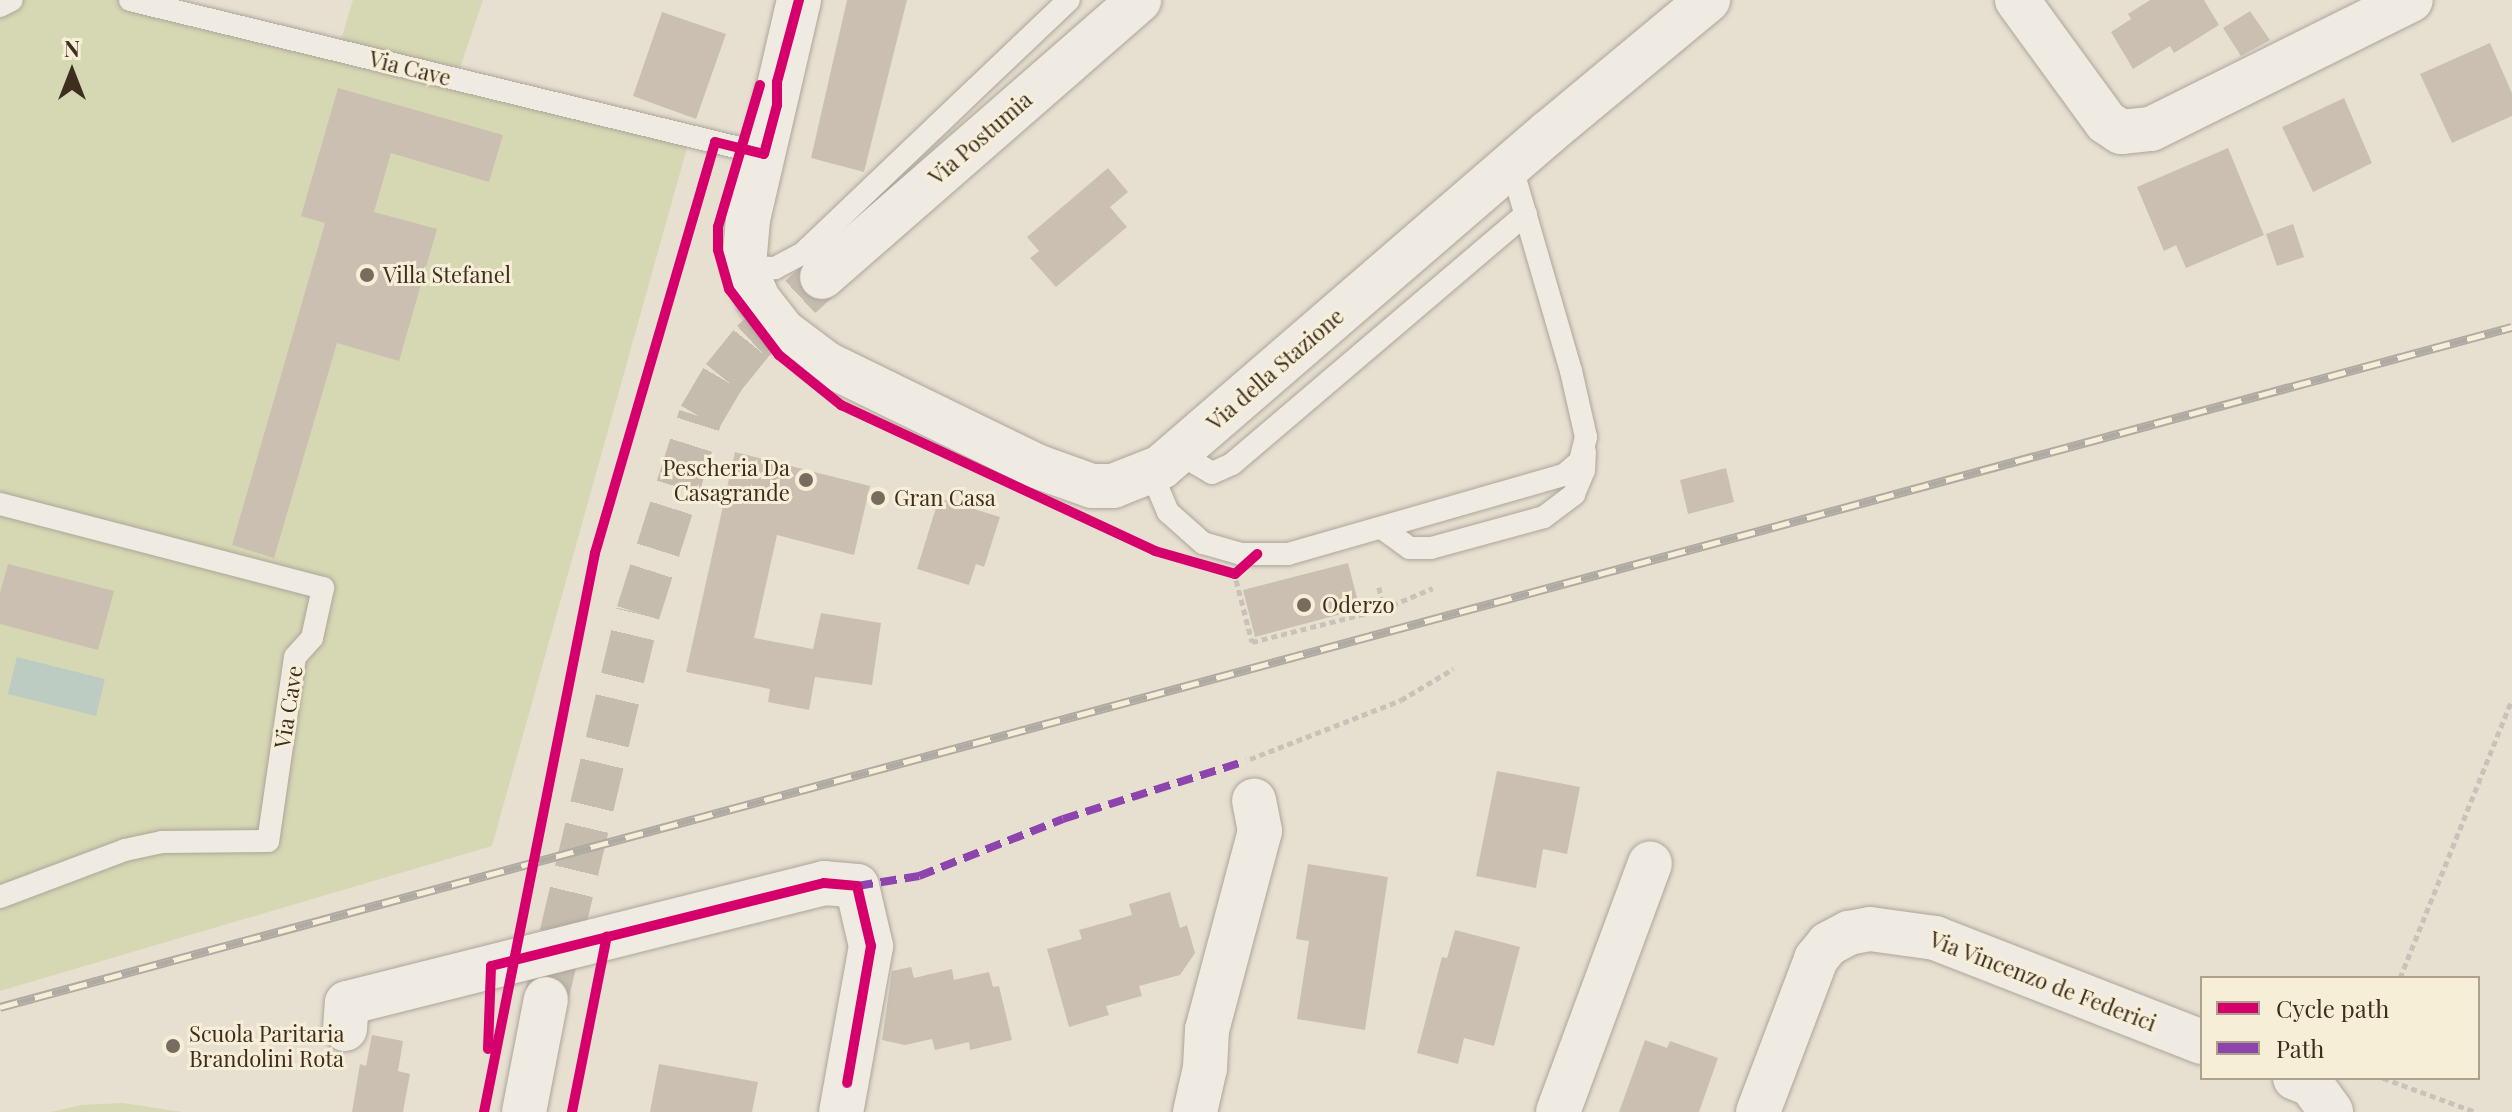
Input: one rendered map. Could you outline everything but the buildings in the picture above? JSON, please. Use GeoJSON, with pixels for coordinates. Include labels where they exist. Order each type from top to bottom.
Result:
{"type":"FeatureCollection","features":[{"type":"Feature","properties":{"kind":"street"},"geometry":{"type":"LineString","coordinates":[[744,266],[748,219],[777,105],[777,82],[799,0]]}},
{"type":"Feature","properties":{"kind":"street","name":"Via Postumia"},"geometry":{"type":"LineString","coordinates":[[822,277],[1139,0]]}},
{"type":"Feature","properties":{"kind":"street","name":"Via della Stazione"},"geometry":{"type":"LineString","coordinates":[[744,266],[758,299],[783,331],[827,364],[1066,478],[1092,486],[1113,486],[1151,472],[1185,447],[1511,164],[1708,0]]}},
{"type":"Feature","properties":{"kind":"street"},"geometry":{"type":"LineString","coordinates":[[2035,6],[2106,122],[2121,132],[2151,129],[2411,0]]}},
{"type":"Feature","properties":{"kind":"street"},"geometry":{"type":"LineString","coordinates":[[1195,1112],[1205,1068],[1207,1030],[1260,831],[1254,801]]}},
{"type":"Feature","properties":{"kind":"street"},"geometry":{"type":"LineString","coordinates":[[1558,1112],[1650,863]]}},
{"type":"Feature","properties":{"kind":"street"},"geometry":{"type":"LineString","coordinates":[[345,1029],[347,1003],[824,883],[857,886],[871,946],[841,1112]]}},
{"type":"Feature","properties":{"kind":"street","name":"Via Vincenzo de Federici"},"geometry":{"type":"LineString","coordinates":[[1758,1112],[1816,959],[1828,944],[1849,933],[1870,929],[1935,938],[2200,1041]]}},
{"type":"Feature","properties":{"kind":"street"},"geometry":{"type":"LineString","coordinates":[[524,1112],[546,999]]}},
{"type":"Feature","properties":{"kind":"street"},"geometry":{"type":"LineString","coordinates":[[2300,1080],[2311,1084],[2331,1112]]}},
{"type":"Feature","properties":{"kind":"lane"},"geometry":{"type":"LineString","coordinates":[[0,6],[12,0]]}},
{"type":"Feature","properties":{"kind":"lane","name":"Via Cave"},"geometry":{"type":"LineString","coordinates":[[130,0],[764,154]]}},
{"type":"Feature","properties":{"kind":"lane"},"geometry":{"type":"LineString","coordinates":[[744,266],[775,268],[803,253],[1069,0]]}},
{"type":"Feature","properties":{"kind":"lane"},"geometry":{"type":"LineString","coordinates":[[1382,528],[1410,548],[1431,548],[1544,517],[1574,494],[1584,470],[1586,437],[1511,164]]}},
{"type":"Feature","properties":{"kind":"lane"},"geometry":{"type":"LineString","coordinates":[[1185,447],[1197,464],[1212,473],[1232,464],[1526,214]]}},
{"type":"Feature","properties":{"kind":"lane"},"geometry":{"type":"LineString","coordinates":[[1151,472],[1168,512],[1203,543],[1241,554],[1288,554],[1564,475],[1580,461],[1586,437]]}},
{"type":"Feature","properties":{"kind":"lane","name":"Via Cave"},"geometry":{"type":"LineString","coordinates":[[0,504],[323,588],[312,638],[295,657],[268,841],[162,842],[125,850],[0,897]]}},
{"type":"Feature","properties":{"kind":"path"},"geometry":{"type":"LineString","coordinates":[[1235,574],[1257,554]]}},
{"type":"Feature","properties":{"kind":"path"},"geometry":{"type":"LineString","coordinates":[[1221,570],[1235,574]]}},
{"type":"Feature","properties":{"kind":"path"},"geometry":{"type":"LineString","coordinates":[[1235,574],[1252,642],[1383,609],[1433,588]]}},
{"type":"Feature","properties":{"kind":"path"},"geometry":{"type":"LineString","coordinates":[[1379,587],[1383,609]]}},
{"type":"Feature","properties":{"kind":"path"},"geometry":{"type":"LineString","coordinates":[[1254,801],[1246,761],[1401,700],[1453,669]]}},
{"type":"Feature","properties":{"kind":"path"},"geometry":{"type":"LineString","coordinates":[[2401,976],[2512,700]]}},
{"type":"Feature","properties":{"kind":"path"},"geometry":{"type":"LineString","coordinates":[[491,966],[490,1064],[504,1022]]}},
{"type":"Feature","properties":{"kind":"path"},"geometry":{"type":"LineString","coordinates":[[2388,1080],[2476,1112]]}},
{"type":"Feature","properties":{"kind":"green space"},"geometry":{"type":"Polygon","coordinates":[[[0,0],[173,0],[340,43],[353,0],[483,0],[458,74],[690,137],[492,846],[0,991],[0,0]]]}},
{"type":"Feature","properties":{"kind":"green space"},"geometry":{"type":"Polygon","coordinates":[[[123,1103],[182,1112],[51,1112],[81,1105],[123,1103]]]}},
{"type":"Feature","properties":{"kind":"shaded area"},"geometry":{"type":"Polygon","coordinates":[[[17,657],[105,679],[96,716],[8,694],[17,657]]]}},
{"type":"Feature","properties":{"kind":"tunnel"},"geometry":{"type":"LineString","coordinates":[[546,999],[638,613],[700,417],[723,378],[752,342],[822,277]]}},
{"type":"Feature","properties":{"kind":"railway"},"geometry":{"type":"LineString","coordinates":[[0,1007],[2512,327]]}},
{"type":"Feature","properties":{"kind":"marked path"},"geometry":{"type":"LineString","coordinates":[[857,886],[919,876],[1063,819],[1246,761]]}},
{"type":"Feature","properties":{"kind":"cycle path"},"geometry":{"type":"LineString","coordinates":[[484,1112],[595,553],[715,142],[764,154],[777,105],[777,82],[799,0]]}},
{"type":"Feature","properties":{"kind":"cycle path"},"geometry":{"type":"LineString","coordinates":[[760,85],[718,227],[718,250],[729,289],[779,355],[841,405],[1155,551],[1235,574],[1257,554]]}},
{"type":"Feature","properties":{"kind":"cycle path"},"geometry":{"type":"LineString","coordinates":[[488,1049],[491,966],[824,883],[857,886],[871,946],[847,1083]]}},
{"type":"Feature","properties":{"kind":"cycle path"},"geometry":{"type":"LineString","coordinates":[[572,1112],[607,936]]}},
{"type":"Feature","properties":{"kind":"place","name":"Villa Stefanel"},"geometry":{"type":"Point","coordinates":[367,275]}},
{"type":"Feature","properties":{"kind":"place","name":"Pescheria Da Casagrande"},"geometry":{"type":"Point","coordinates":[806,480]}},
{"type":"Feature","properties":{"kind":"place","name":"Gran Casa"},"geometry":{"type":"Point","coordinates":[878,498]}},
{"type":"Feature","properties":{"kind":"place","name":"Oderzo"},"geometry":{"type":"Point","coordinates":[1304,605]}},
{"type":"Feature","properties":{"kind":"place","name":"Scuola Paritaria Brandolini Rota"},"geometry":{"type":"Point","coordinates":[173,1046]}}]}
